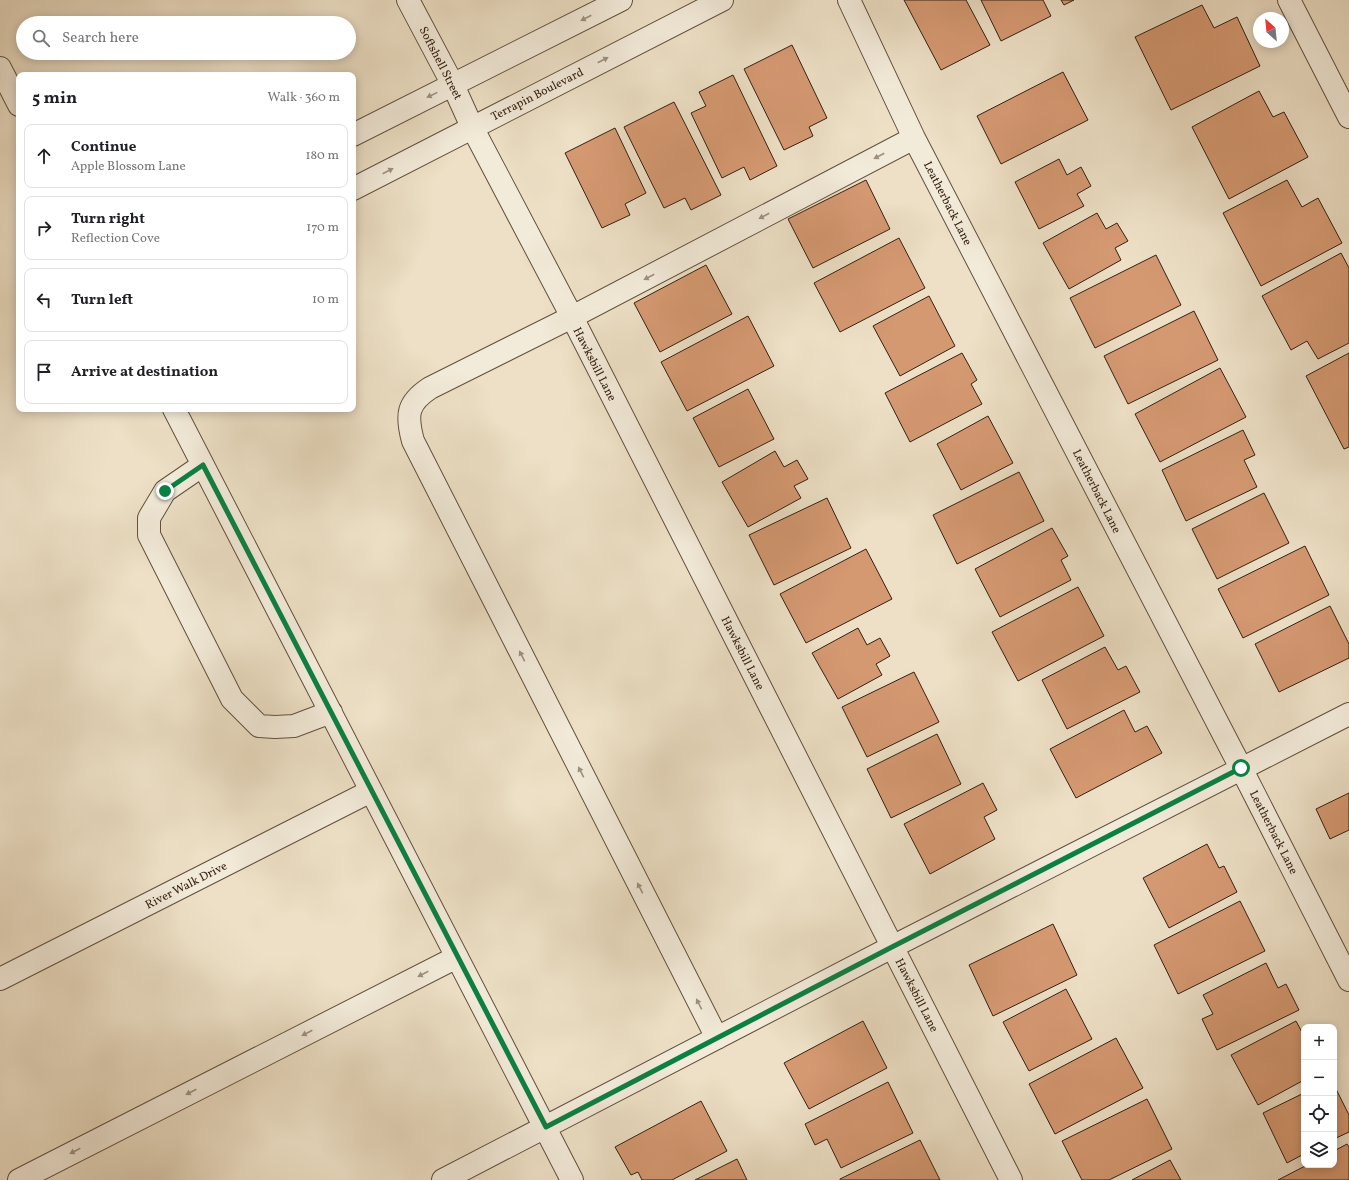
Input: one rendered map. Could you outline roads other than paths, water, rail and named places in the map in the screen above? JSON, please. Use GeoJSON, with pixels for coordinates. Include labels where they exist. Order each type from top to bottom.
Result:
{"type":"FeatureCollection","features":[{"type":"Feature","properties":{"kind":"street","name":"Softshell Street"},"geometry":{"type":"LineString","coordinates":[[408,0],[453,85],[472,127]]}},
{"type":"Feature","properties":{"kind":"street"},"geometry":{"type":"LineString","coordinates":[[356,134],[621,0]]}},
{"type":"Feature","properties":{"kind":"street","name":"Terrapin Boulevard"},"geometry":{"type":"LineString","coordinates":[[356,187],[722,0]]}},
{"type":"Feature","properties":{"kind":"street","name":"Leatherback Lane"},"geometry":{"type":"LineString","coordinates":[[849,0],[914,138],[1241,768],[1349,980]]}},
{"type":"Feature","properties":{"kind":"street"},"geometry":{"type":"LineString","coordinates":[[1290,0],[1349,117]]}},
{"type":"Feature","properties":{"kind":"street"},"geometry":{"type":"LineString","coordinates":[[0,68],[12,104]]}},
{"type":"Feature","properties":{"kind":"street","name":"Hawksbill Lane"},"geometry":{"type":"LineString","coordinates":[[472,127],[572,317],[1011,1180]]}},
{"type":"Feature","properties":{"kind":"street"},"geometry":{"type":"LineString","coordinates":[[717,1038],[413,441],[408,417],[412,405],[419,395],[430,388],[572,317],[914,138]]}},
{"type":"Feature","properties":{"kind":"street"},"geometry":{"type":"LineString","coordinates":[[176,412],[546,1127],[572,1180]]}},
{"type":"Feature","properties":{"kind":"street"},"geometry":{"type":"LineString","coordinates":[[203,465],[165,491],[149,518],[149,535],[232,699],[259,726],[294,726],[331,712]]}},
{"type":"Feature","properties":{"kind":"street"},"geometry":{"type":"LineString","coordinates":[[443,1180],[892,947],[1349,714]]}},
{"type":"Feature","properties":{"kind":"street","name":"River Walk Drive"},"geometry":{"type":"LineString","coordinates":[[0,979],[372,791]]}},
{"type":"Feature","properties":{"kind":"street"},"geometry":{"type":"LineString","coordinates":[[19,1180],[457,956]]}}]}
